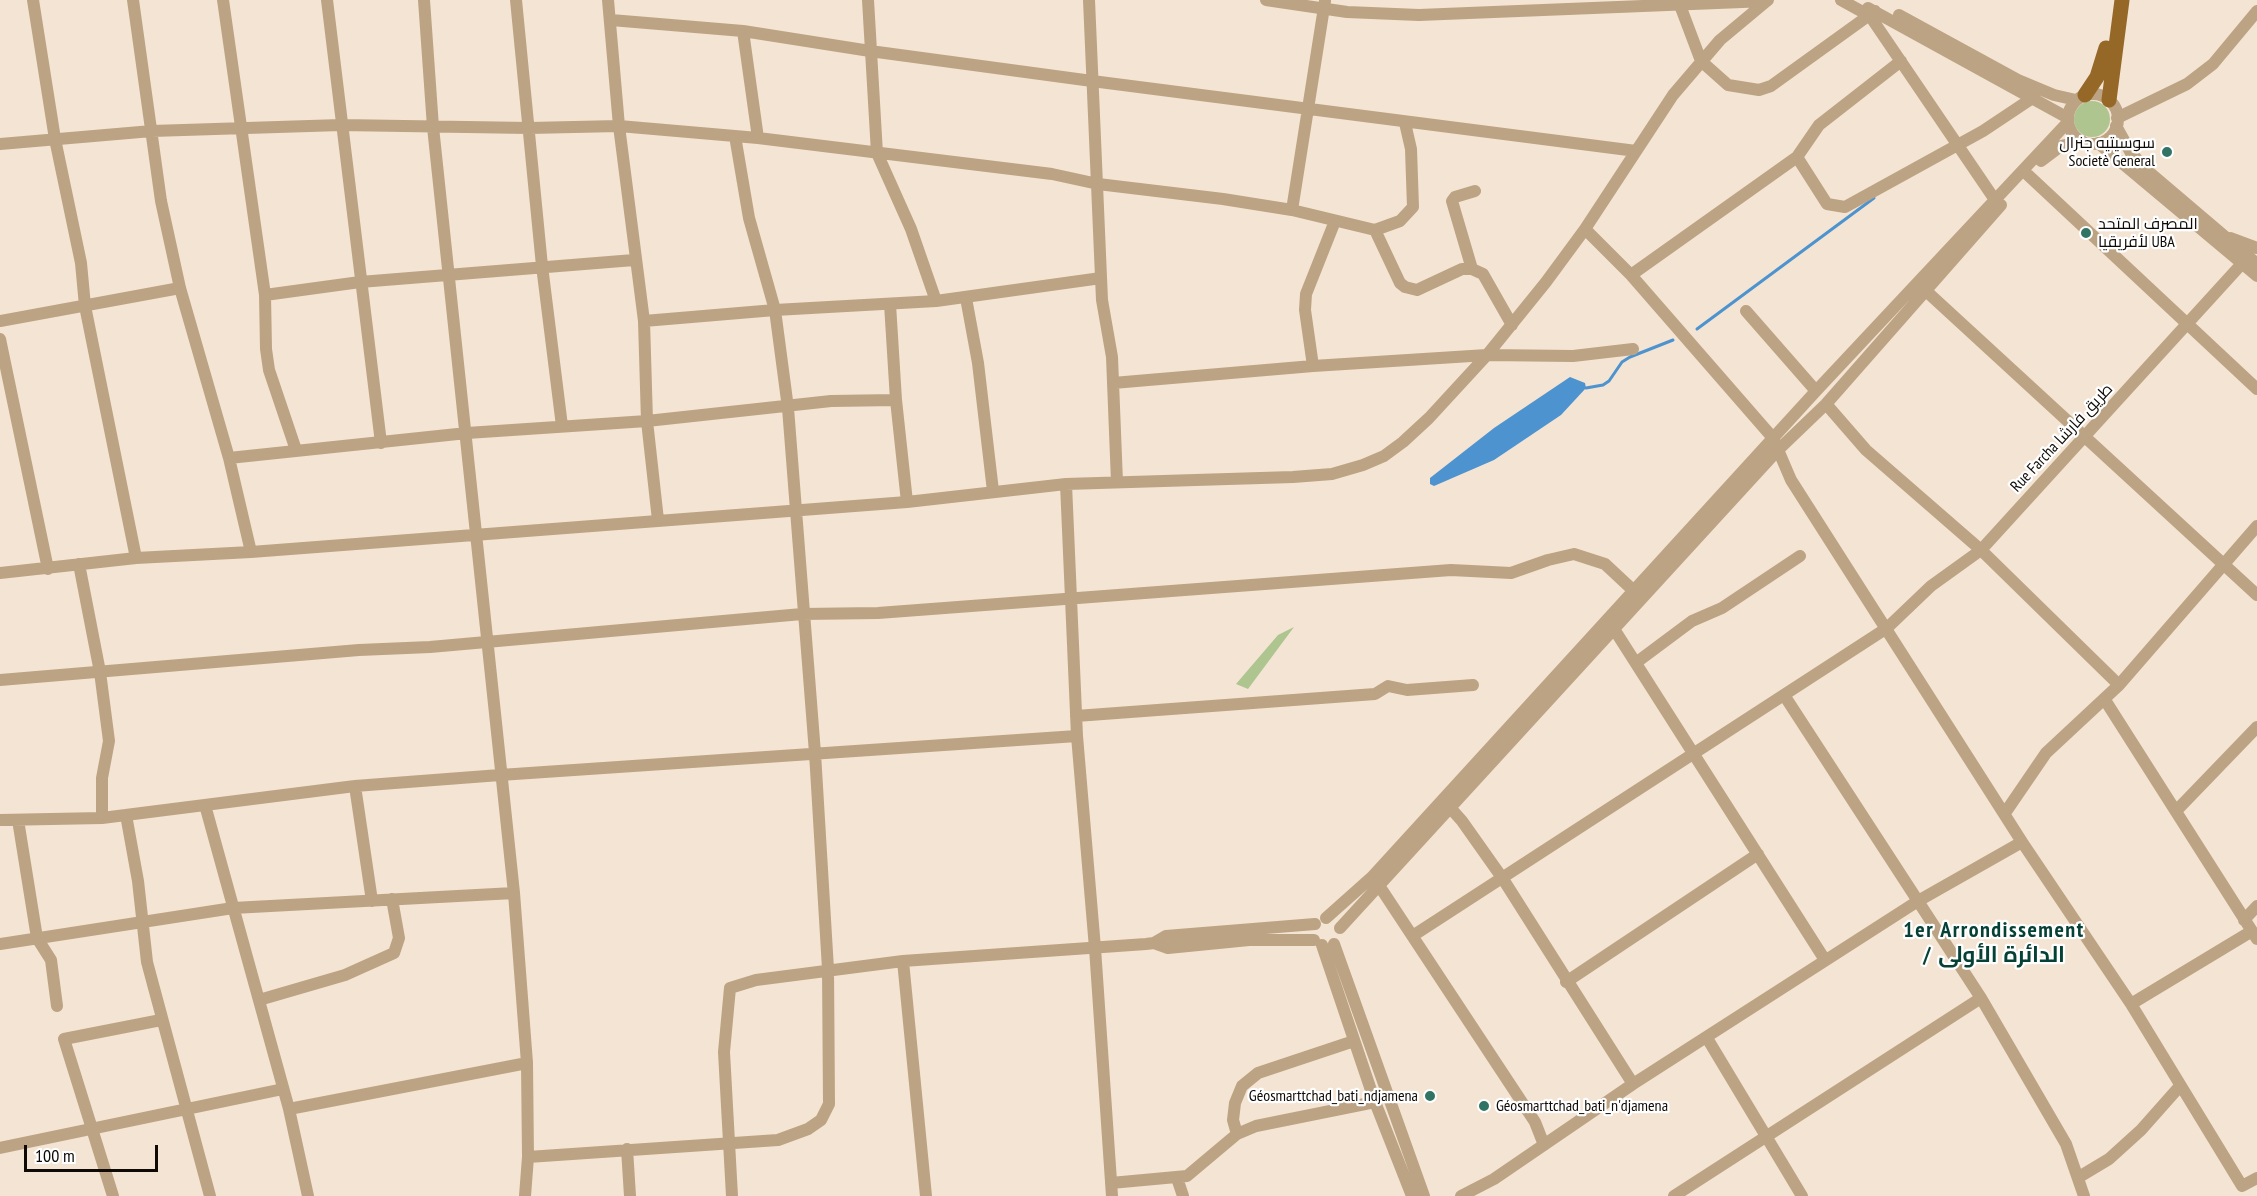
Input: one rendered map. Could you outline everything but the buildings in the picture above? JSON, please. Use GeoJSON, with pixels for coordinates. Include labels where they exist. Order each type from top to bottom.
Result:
{"type":"FeatureCollection","features":[{"type":"Feature","properties":{"kind":"main road"},"geometry":{"type":"LineString","coordinates":[[2081,98],[2097,77],[2104,58],[2112,0]]}},
{"type":"Feature","properties":{"kind":"main road"},"geometry":{"type":"LineString","coordinates":[[2109,100],[2122,0]]}},
{"type":"Feature","properties":{"kind":"street"},"geometry":{"type":"LineString","coordinates":[[33,0],[55,139],[81,263],[85,306],[136,558]]}},
{"type":"Feature","properties":{"kind":"street"},"geometry":{"type":"LineString","coordinates":[[133,0],[161,201],[180,288],[229,458],[251,552]]}},
{"type":"Feature","properties":{"kind":"street"},"geometry":{"type":"LineString","coordinates":[[223,0],[265,295],[264,330],[269,370],[296,450]]}},
{"type":"Feature","properties":{"kind":"street"},"geometry":{"type":"LineString","coordinates":[[327,0],[381,443]]}},
{"type":"Feature","properties":{"kind":"street"},"geometry":{"type":"LineString","coordinates":[[423,0],[433,127],[514,893],[527,1063],[528,1157],[525,1196]]}},
{"type":"Feature","properties":{"kind":"street"},"geometry":{"type":"LineString","coordinates":[[516,0],[542,266],[562,426]]}},
{"type":"Feature","properties":{"kind":"street"},"geometry":{"type":"LineString","coordinates":[[608,0],[634,260],[644,321],[647,421],[658,520]]}},
{"type":"Feature","properties":{"kind":"street"},"geometry":{"type":"LineString","coordinates":[[868,0],[877,153],[911,229],[936,301]]}},
{"type":"Feature","properties":{"kind":"street"},"geometry":{"type":"LineString","coordinates":[[1089,0],[1101,278],[1112,357],[1117,482]]}},
{"type":"Feature","properties":{"kind":"street"},"geometry":{"type":"LineString","coordinates":[[1266,0],[1324,4],[1372,14],[1419,15],[1767,1]]}},
{"type":"Feature","properties":{"kind":"street"},"geometry":{"type":"LineString","coordinates":[[1840,0],[1872,9],[2034,97],[2068,120],[2070,130],[2082,141]]}},
{"type":"Feature","properties":{"kind":"street"},"geometry":{"type":"LineString","coordinates":[[1854,0],[2018,80],[2054,95],[2081,98],[2102,96],[2109,100],[2131,153],[2149,172],[2251,258],[2257,276]]}},
{"type":"Feature","properties":{"kind":"street"},"geometry":{"type":"LineString","coordinates":[[0,573],[136,558],[251,552],[907,502],[1066,484],[1332,474],[1363,465],[1384,456],[1403,442],[1429,418],[1487,356],[1585,229],[1673,95],[1720,40],[1767,1]]}},
{"type":"Feature","properties":{"kind":"street"},"geometry":{"type":"LineString","coordinates":[[1679,3],[1701,61],[1728,85],[1759,90],[1772,87],[1872,9]]}},
{"type":"Feature","properties":{"kind":"street"},"geometry":{"type":"LineString","coordinates":[[1292,210],[1324,4]]}},
{"type":"Feature","properties":{"kind":"street"},"geometry":{"type":"LineString","coordinates":[[1872,9],[1901,61],[1995,200]]}},
{"type":"Feature","properties":{"kind":"street"},"geometry":{"type":"LineString","coordinates":[[2098,143],[2109,137],[2117,122],[2187,84],[2213,64],[2257,11]]}},
{"type":"Feature","properties":{"kind":"street"},"geometry":{"type":"LineString","coordinates":[[611,20],[743,31],[870,51],[1307,110],[1636,151]]}},
{"type":"Feature","properties":{"kind":"street"},"geometry":{"type":"LineString","coordinates":[[743,31],[758,138]]}},
{"type":"Feature","properties":{"kind":"street"},"geometry":{"type":"LineString","coordinates":[[1631,276],[1797,157],[1819,125],[1901,61]]}},
{"type":"Feature","properties":{"kind":"street"},"geometry":{"type":"LineString","coordinates":[[1797,157],[1827,204],[1845,207],[1983,131],[2034,97]]}},
{"type":"Feature","properties":{"kind":"street"},"geometry":{"type":"LineString","coordinates":[[1340,928],[1380,887],[1447,803],[1773,438],[2068,120],[2081,98]]}},
{"type":"Feature","properties":{"kind":"street"},"geometry":{"type":"LineString","coordinates":[[0,144],[152,131],[341,125],[529,128],[619,126],[758,138],[1052,174],[1098,184],[1292,210],[1375,230],[1400,221],[1413,207],[1411,149],[1405,123]]}},
{"type":"Feature","properties":{"kind":"street"},"geometry":{"type":"LineString","coordinates":[[528,1157],[778,1140],[808,1130],[821,1120],[828,1104],[828,969],[815,753],[802,614],[788,408],[775,310],[764,278],[749,218],[735,136]]}},
{"type":"Feature","properties":{"kind":"street"},"geometry":{"type":"LineString","coordinates":[[1424,1196],[1323,943],[1312,932],[1320,921],[1372,877],[1447,803],[1614,628],[1777,451],[1826,404],[2050,151],[2082,141],[2098,143],[2251,258]]}},
{"type":"Feature","properties":{"kind":"street"},"geometry":{"type":"LineString","coordinates":[[2028,175],[2257,389]]}},
{"type":"Feature","properties":{"kind":"street"},"geometry":{"type":"LineString","coordinates":[[1472,268],[1452,201],[1455,197],[1475,191]]}},
{"type":"Feature","properties":{"kind":"street"},"geometry":{"type":"LineString","coordinates":[[1313,366],[1305,310],[1306,294],[1335,221]]}},
{"type":"Feature","properties":{"kind":"street"},"geometry":{"type":"LineString","coordinates":[[1585,229],[1631,276],[1773,438],[1791,480],[2022,842],[2131,1004],[2245,1191],[2257,1178]]}},
{"type":"Feature","properties":{"kind":"street"},"geometry":{"type":"LineString","coordinates":[[1375,230],[1400,283],[1405,287],[1417,290],[1462,269],[1472,268],[1483,274],[1512,325]]}},
{"type":"Feature","properties":{"kind":"street","name":"Rue Farcha طريق فارشا"},"geometry":{"type":"LineString","coordinates":[[1414,935],[1887,628],[1931,586],[1981,550],[2251,258]]}},
{"type":"Feature","properties":{"kind":"street"},"geometry":{"type":"LineString","coordinates":[[265,295],[360,282],[634,260]]}},
{"type":"Feature","properties":{"kind":"street"},"geometry":{"type":"LineString","coordinates":[[644,321],[775,310],[936,301],[1101,278]]}},
{"type":"Feature","properties":{"kind":"street"},"geometry":{"type":"LineString","coordinates":[[0,321],[180,288]]}},
{"type":"Feature","properties":{"kind":"street"},"geometry":{"type":"LineString","coordinates":[[1925,290],[2087,436],[2257,595]]}},
{"type":"Feature","properties":{"kind":"street"},"geometry":{"type":"LineString","coordinates":[[966,298],[978,363],[993,491]]}},
{"type":"Feature","properties":{"kind":"street"},"geometry":{"type":"LineString","coordinates":[[890,304],[896,400],[907,502]]}},
{"type":"Feature","properties":{"kind":"street"},"geometry":{"type":"LineString","coordinates":[[1746,311],[1816,391]]}},
{"type":"Feature","properties":{"kind":"street"},"geometry":{"type":"LineString","coordinates":[[0,339],[48,569]]}},
{"type":"Feature","properties":{"kind":"street"},"geometry":{"type":"LineString","coordinates":[[1113,383],[1313,366],[1487,356],[1573,356],[1633,349]]}},
{"type":"Feature","properties":{"kind":"street"},"geometry":{"type":"LineString","coordinates":[[229,458],[467,434],[788,408],[831,401],[896,400]]}},
{"type":"Feature","properties":{"kind":"street"},"geometry":{"type":"LineString","coordinates":[[1826,404],[1866,450],[1981,550],[2119,685]]}},
{"type":"Feature","properties":{"kind":"street"},"geometry":{"type":"LineString","coordinates":[[1066,484],[1077,736],[1112,1190],[1187,1176],[1199,1169],[1237,1134],[1256,1126],[1375,1102]]}},
{"type":"Feature","properties":{"kind":"street"},"geometry":{"type":"LineString","coordinates":[[2005,813],[2046,753],[2119,685],[2257,526]]}},
{"type":"Feature","properties":{"kind":"street"},"geometry":{"type":"LineString","coordinates":[[0,680],[358,650],[430,647],[487,640],[802,614],[878,613],[1451,570],[1511,573],[1574,554],[1605,564],[1635,592]]}},
{"type":"Feature","properties":{"kind":"street"},"geometry":{"type":"LineString","coordinates":[[1637,662],[1692,621],[1722,608],[1800,556]]}},
{"type":"Feature","properties":{"kind":"street"},"geometry":{"type":"LineString","coordinates":[[79,564],[100,672],[109,741],[102,778],[102,818]]}},
{"type":"Feature","properties":{"kind":"street"},"geometry":{"type":"LineString","coordinates":[[1614,628],[1825,960]]}},
{"type":"Feature","properties":{"kind":"street"},"geometry":{"type":"LineString","coordinates":[[1076,716],[1375,694],[1388,686],[1407,690],[1473,685]]}},
{"type":"Feature","properties":{"kind":"street"},"geometry":{"type":"LineString","coordinates":[[1784,695],[1981,998],[2066,1144],[2084,1196]]}},
{"type":"Feature","properties":{"kind":"street"},"geometry":{"type":"LineString","coordinates":[[2105,700],[2177,810],[2254,935],[2131,1004]]}},
{"type":"Feature","properties":{"kind":"street"},"geometry":{"type":"LineString","coordinates":[[2177,810],[2257,727]]}},
{"type":"Feature","properties":{"kind":"street"},"geometry":{"type":"LineString","coordinates":[[0,820],[102,818],[355,786],[1077,736]]}},
{"type":"Feature","properties":{"kind":"street"},"geometry":{"type":"LineString","coordinates":[[355,786],[372,900]]}},
{"type":"Feature","properties":{"kind":"street"},"geometry":{"type":"LineString","coordinates":[[1447,803],[1503,879],[1633,1084]]}},
{"type":"Feature","properties":{"kind":"street"},"geometry":{"type":"LineString","coordinates":[[205,805],[284,1089],[308,1196]]}},
{"type":"Feature","properties":{"kind":"street"},"geometry":{"type":"LineString","coordinates":[[126,815],[138,881],[147,962],[161,1020],[189,1109],[210,1196]]}},
{"type":"Feature","properties":{"kind":"street"},"geometry":{"type":"LineString","coordinates":[[18,820],[37,938],[51,960],[57,1006]]}},
{"type":"Feature","properties":{"kind":"street"},"geometry":{"type":"LineString","coordinates":[[1461,1196],[1494,1179],[1633,1084],[1918,901],[2022,842]]}},
{"type":"Feature","properties":{"kind":"street"},"geometry":{"type":"LineString","coordinates":[[1566,981],[1758,854]]}},
{"type":"Feature","properties":{"kind":"street"},"geometry":{"type":"LineString","coordinates":[[1380,887],[1414,935],[1535,1122],[1544,1145]]}},
{"type":"Feature","properties":{"kind":"street"},"geometry":{"type":"LineString","coordinates":[[0,944],[142,924],[233,908],[514,893]]}},
{"type":"Feature","properties":{"kind":"street"},"geometry":{"type":"LineString","coordinates":[[259,1000],[345,975],[394,953],[399,938],[392,899]]}},
{"type":"Feature","properties":{"kind":"street"},"geometry":{"type":"LineString","coordinates":[[2244,920],[2257,906]]}},
{"type":"Feature","properties":{"kind":"street"},"geometry":{"type":"LineString","coordinates":[[732,1196],[724,1052],[730,988],[756,980],[903,961],[1154,943],[1168,948],[1249,940],[1323,943],[1340,936],[1340,928],[1334,920],[1320,921],[1166,936],[1154,943]]}},
{"type":"Feature","properties":{"kind":"street"},"geometry":{"type":"LineString","coordinates":[[1323,943],[1375,1102],[1412,1196]]}},
{"type":"Feature","properties":{"kind":"street"},"geometry":{"type":"LineString","coordinates":[[903,961],[926,1196]]}},
{"type":"Feature","properties":{"kind":"street"},"geometry":{"type":"LineString","coordinates":[[1674,1196],[1981,998]]}},
{"type":"Feature","properties":{"kind":"street"},"geometry":{"type":"LineString","coordinates":[[113,1196],[64,1040],[161,1020]]}},
{"type":"Feature","properties":{"kind":"street"},"geometry":{"type":"LineString","coordinates":[[1707,1038],[1802,1196]]}},
{"type":"Feature","properties":{"kind":"street"},"geometry":{"type":"LineString","coordinates":[[1237,1134],[1234,1112],[1242,1086],[1258,1073],[1354,1041]]}},
{"type":"Feature","properties":{"kind":"street"},"geometry":{"type":"LineString","coordinates":[[289,1109],[527,1063]]}},
{"type":"Feature","properties":{"kind":"street"},"geometry":{"type":"LineString","coordinates":[[2079,1177],[2109,1159],[2141,1130],[2180,1086]]}},
{"type":"Feature","properties":{"kind":"street"},"geometry":{"type":"LineString","coordinates":[[0,1148],[284,1089]]}},
{"type":"Feature","properties":{"kind":"street"},"geometry":{"type":"LineString","coordinates":[[627,1149],[630,1196]]}},
{"type":"Feature","properties":{"kind":"street"},"geometry":{"type":"LineString","coordinates":[[1177,1178],[1183,1196]]}},
{"type":"Feature","properties":{"kind":"green space"},"geometry":{"type":"Polygon","coordinates":[[[2092,101],[2105,106],[2110,119],[2105,132],[2092,137],[2079,132],[2074,119],[2079,106],[2092,101]]]}},
{"type":"Feature","properties":{"kind":"green space"},"geometry":{"type":"Polygon","coordinates":[[[1294,627],[1248,689],[1236,684],[1278,635],[1294,627]]]}},
{"type":"Feature","properties":{"kind":"water"},"geometry":{"type":"Polygon","coordinates":[[[1570,377],[1585,383],[1586,388],[1561,415],[1494,460],[1434,486],[1430,484],[1430,478],[1494,428],[1570,377]]]}},
{"type":"Feature","properties":{"kind":"waterway"},"geometry":{"type":"LineString","coordinates":[[1697,329],[1874,198]]}},
{"type":"Feature","properties":{"kind":"waterway"},"geometry":{"type":"LineString","coordinates":[[1586,388],[1603,385],[1609,381],[1622,362],[1630,357],[1673,340]]}},
{"type":"Feature","properties":{"kind":"place","name":"سوسيتيه جنرال Societè General"},"geometry":{"type":"Point","coordinates":[2167,152]}},
{"type":"Feature","properties":{"kind":"place","name":"المصرف المتحد لأفريقيا UBA"},"geometry":{"type":"Point","coordinates":[2086,233]}},
{"type":"Feature","properties":{"kind":"place","name":"Géosmarttchad_bati_ndjamena"},"geometry":{"type":"Point","coordinates":[1430,1096]}},
{"type":"Feature","properties":{"kind":"place","name":"Géosmarttchad_bati_n'djamena"},"geometry":{"type":"Point","coordinates":[1484,1106]}},
{"type":"Feature","properties":{"kind":"district","name":"1er Arrondissement / الدائرة الأولى"},"geometry":{"type":"Point","coordinates":[1994,944]}}]}
